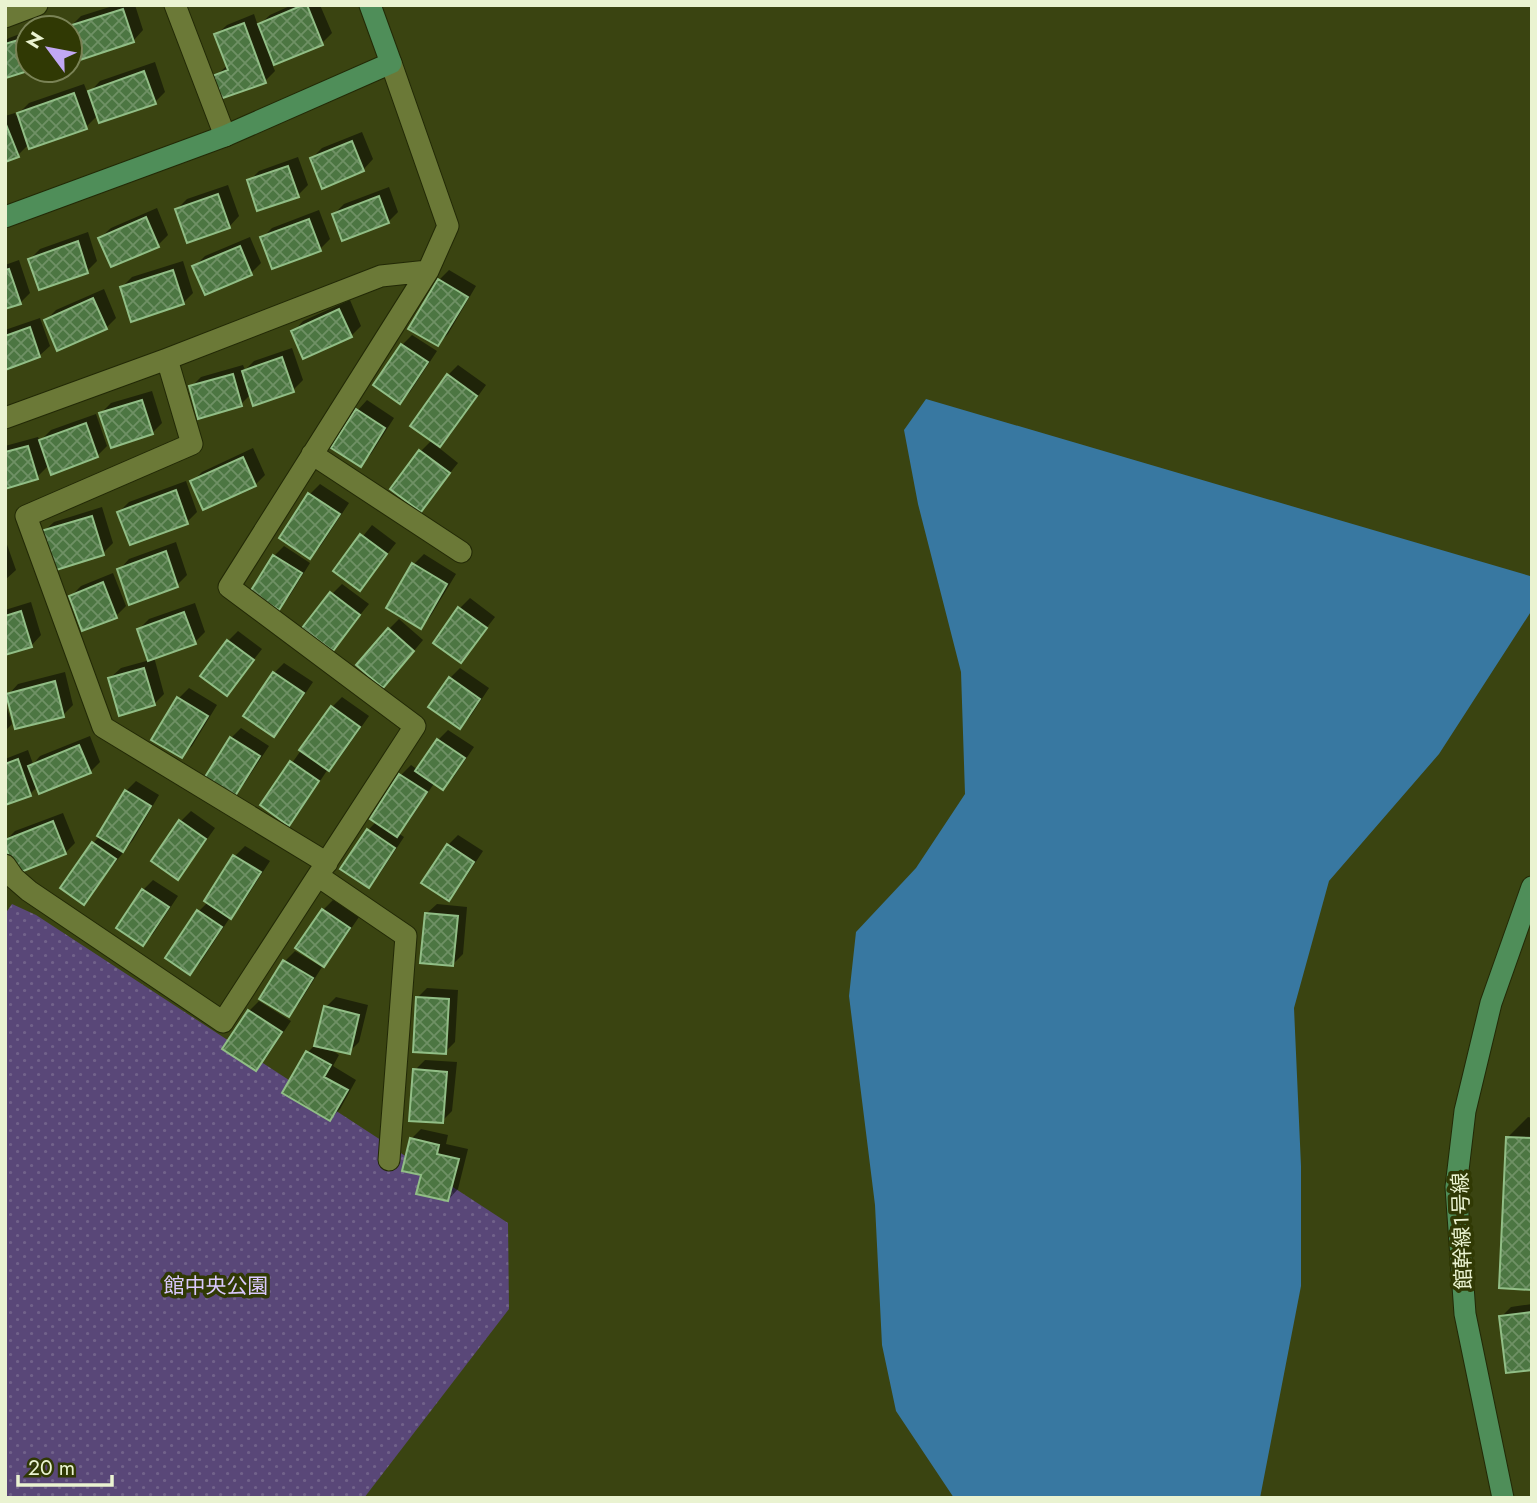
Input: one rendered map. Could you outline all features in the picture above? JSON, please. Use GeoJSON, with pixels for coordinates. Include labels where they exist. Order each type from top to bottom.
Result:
{"type":"FeatureCollection","features":[{"type":"Feature","properties":{"kind":"street"},"geometry":{"type":"LineString","coordinates":[[5,17],[37,5]]}},
{"type":"Feature","properties":{"kind":"street"},"geometry":{"type":"LineString","coordinates":[[175,5],[225,136]]}},
{"type":"Feature","properties":{"kind":"street"},"geometry":{"type":"LineString","coordinates":[[5,865],[13,878],[29,891],[223,1022],[415,726],[229,587],[428,271],[449,226],[370,5]]}},
{"type":"Feature","properties":{"kind":"street"},"geometry":{"type":"LineString","coordinates":[[5,217],[225,136],[391,63]]}},
{"type":"Feature","properties":{"kind":"street"},"geometry":{"type":"LineString","coordinates":[[5,418],[381,276],[428,271]]}},
{"type":"Feature","properties":{"kind":"street"},"geometry":{"type":"LineString","coordinates":[[167,359],[192,444],[26,516],[103,727],[322,870],[406,936],[389,1160]]}},
{"type":"Feature","properties":{"kind":"street"},"geometry":{"type":"LineString","coordinates":[[312,454],[461,552]]}},
{"type":"Feature","properties":{"kind":"street","name":"館幹線１号線"},"geometry":{"type":"LineString","coordinates":[[1503,1498],[1465,1314],[1456,1187],[1465,1111],[1491,1003],[1532,887]]}},
{"type":"Feature","properties":{"kind":"green space","name":"館中央公園"},"geometry":{"type":"Polygon","coordinates":[[[12,904],[36,915],[508,1223],[509,1309],[364,1498],[5,1498],[5,914],[12,904]]]}},
{"type":"Feature","properties":{"kind":"water"},"geometry":{"type":"Polygon","coordinates":[[[926,399],[1530,576],[1532,610],[1439,754],[1329,881],[1294,1008],[1301,1166],[1301,1286],[1260,1498],[954,1498],[896,1411],[882,1345],[875,1205],[849,996],[856,932],[916,868],[965,794],[961,672],[918,504],[904,430],[926,399]]]}},
{"type":"Feature","properties":{"kind":"building"},"geometry":{"type":"Polygon","coordinates":[[[307,5],[323,45],[274,65],[258,24],[307,5]]]}},
{"type":"Feature","properties":{"kind":"building"},"geometry":{"type":"Polygon","coordinates":[[[123,9],[134,42],[84,59],[84,21],[123,9]]]}},
{"type":"Feature","properties":{"kind":"building"},"geometry":{"type":"Polygon","coordinates":[[[244,23],[266,83],[220,99],[212,76],[228,70],[214,34],[244,23]]]}},
{"type":"Feature","properties":{"kind":"building"},"geometry":{"type":"Polygon","coordinates":[[[14,41],[14,75],[6,78],[5,44],[14,41]]]}},
{"type":"Feature","properties":{"kind":"building"},"geometry":{"type":"Polygon","coordinates":[[[144,71],[156,104],[99,123],[88,91],[144,71]]]}},
{"type":"Feature","properties":{"kind":"building"},"geometry":{"type":"Polygon","coordinates":[[[74,93],[87,129],[29,149],[17,113],[74,93]]]}},
{"type":"Feature","properties":{"kind":"building"},"geometry":{"type":"Polygon","coordinates":[[[5,122],[19,157],[5,162],[5,122]]]}},
{"type":"Feature","properties":{"kind":"building"},"geometry":{"type":"Polygon","coordinates":[[[352,141],[364,171],[322,189],[310,158],[352,141]]]}},
{"type":"Feature","properties":{"kind":"building"},"geometry":{"type":"Polygon","coordinates":[[[288,166],[299,197],[257,211],[247,180],[288,166]]]}},
{"type":"Feature","properties":{"kind":"building"},"geometry":{"type":"Polygon","coordinates":[[[218,194],[230,228],[187,243],[175,209],[218,194]]]}},
{"type":"Feature","properties":{"kind":"building"},"geometry":{"type":"Polygon","coordinates":[[[379,196],[389,223],[342,241],[332,214],[379,196]]]}},
{"type":"Feature","properties":{"kind":"building"},"geometry":{"type":"Polygon","coordinates":[[[146,217],[159,247],[111,267],[98,238],[146,217]]]}},
{"type":"Feature","properties":{"kind":"building"},"geometry":{"type":"Polygon","coordinates":[[[309,219],[321,251],[272,269],[260,237],[309,219]]]}},
{"type":"Feature","properties":{"kind":"building"},"geometry":{"type":"Polygon","coordinates":[[[78,241],[88,273],[39,290],[28,259],[78,241]]]}},
{"type":"Feature","properties":{"kind":"building"},"geometry":{"type":"Polygon","coordinates":[[[240,246],[252,275],[205,295],[192,266],[240,246]]]}},
{"type":"Feature","properties":{"kind":"building"},"geometry":{"type":"Polygon","coordinates":[[[9,269],[21,304],[5,309],[5,270],[9,269]]]}},
{"type":"Feature","properties":{"kind":"building"},"geometry":{"type":"Polygon","coordinates":[[[173,270],[184,304],[131,322],[120,287],[173,270]]]}},
{"type":"Feature","properties":{"kind":"building"},"geometry":{"type":"Polygon","coordinates":[[[438,279],[468,297],[438,346],[408,329],[438,279]]]}},
{"type":"Feature","properties":{"kind":"building"},"geometry":{"type":"Polygon","coordinates":[[[93,298],[107,329],[57,351],[44,320],[93,298]]]}},
{"type":"Feature","properties":{"kind":"building"},"geometry":{"type":"Polygon","coordinates":[[[339,309],[352,337],[303,359],[291,331],[339,309]]]}},
{"type":"Feature","properties":{"kind":"building"},"geometry":{"type":"Polygon","coordinates":[[[30,327],[40,357],[5,370],[5,336],[30,327]]]}},
{"type":"Feature","properties":{"kind":"building"},"geometry":{"type":"Polygon","coordinates":[[[401,344],[428,362],[400,404],[373,385],[401,344]]]}},
{"type":"Feature","properties":{"kind":"building"},"geometry":{"type":"Polygon","coordinates":[[[282,357],[294,392],[253,406],[242,371],[282,357]]]}},
{"type":"Feature","properties":{"kind":"building"},"geometry":{"type":"Polygon","coordinates":[[[233,374],[242,406],[198,419],[189,386],[233,374]]]}},
{"type":"Feature","properties":{"kind":"building"},"geometry":{"type":"Polygon","coordinates":[[[447,374],[477,396],[440,447],[410,426],[447,374]]]}},
{"type":"Feature","properties":{"kind":"building"},"geometry":{"type":"Polygon","coordinates":[[[142,400],[153,434],[111,448],[99,413],[142,400]]]}},
{"type":"Feature","properties":{"kind":"building"},"geometry":{"type":"Polygon","coordinates":[[[356,409],[385,428],[361,467],[331,448],[356,409]]]}},
{"type":"Feature","properties":{"kind":"building"},"geometry":{"type":"Polygon","coordinates":[[[86,423],[98,457],[51,475],[39,440],[86,423]]]}},
{"type":"Feature","properties":{"kind":"building"},"geometry":{"type":"Polygon","coordinates":[[[28,446],[38,479],[5,489],[5,452],[28,446]]]}},
{"type":"Feature","properties":{"kind":"building"},"geometry":{"type":"Polygon","coordinates":[[[419,450],[450,473],[421,512],[390,489],[419,450]]]}},
{"type":"Feature","properties":{"kind":"building"},"geometry":{"type":"Polygon","coordinates":[[[243,457],[256,486],[203,510],[190,481],[243,457]]]}},
{"type":"Feature","properties":{"kind":"building"},"geometry":{"type":"Polygon","coordinates":[[[176,490],[188,524],[130,545],[117,512],[176,490]]]}},
{"type":"Feature","properties":{"kind":"building"},"geometry":{"type":"Polygon","coordinates":[[[308,493],[340,514],[310,559],[279,538],[308,493]]]}},
{"type":"Feature","properties":{"kind":"building"},"geometry":{"type":"Polygon","coordinates":[[[92,516],[104,555],[53,571],[41,531],[92,516]]]}},
{"type":"Feature","properties":{"kind":"building"},"geometry":{"type":"Polygon","coordinates":[[[360,534],[387,554],[360,591],[333,571],[360,534]]]}},
{"type":"Feature","properties":{"kind":"building"},"geometry":{"type":"Polygon","coordinates":[[[166,551],[178,587],[129,605],[117,569],[166,551]]]}},
{"type":"Feature","properties":{"kind":"building"},"geometry":{"type":"Polygon","coordinates":[[[273,555],[302,573],[279,610],[250,592],[273,555]]]}},
{"type":"Feature","properties":{"kind":"building"},"geometry":{"type":"Polygon","coordinates":[[[412,563],[447,584],[421,629],[386,608],[412,563]]]}},
{"type":"Feature","properties":{"kind":"building"},"geometry":{"type":"Polygon","coordinates":[[[103,582],[117,618],[82,631],[69,596],[103,582]]]}},
{"type":"Feature","properties":{"kind":"building"},"geometry":{"type":"Polygon","coordinates":[[[330,592],[360,615],[333,651],[302,628],[330,592]]]}},
{"type":"Feature","properties":{"kind":"building"},"geometry":{"type":"Polygon","coordinates":[[[458,607],[487,628],[461,663],[433,643],[458,607]]]}},
{"type":"Feature","properties":{"kind":"building"},"geometry":{"type":"Polygon","coordinates":[[[21,611],[32,647],[5,655],[5,616],[21,611]]]}},
{"type":"Feature","properties":{"kind":"building"},"geometry":{"type":"Polygon","coordinates":[[[184,612],[196,644],[148,661],[137,629],[184,612]]]}},
{"type":"Feature","properties":{"kind":"building"},"geometry":{"type":"Polygon","coordinates":[[[388,628],[414,651],[383,688],[356,665],[388,628]]]}},
{"type":"Feature","properties":{"kind":"building"},"geometry":{"type":"Polygon","coordinates":[[[227,640],[254,660],[227,696],[200,676],[227,640]]]}},
{"type":"Feature","properties":{"kind":"building"},"geometry":{"type":"Polygon","coordinates":[[[144,668],[155,705],[119,716],[108,678],[144,668]]]}},
{"type":"Feature","properties":{"kind":"building"},"geometry":{"type":"Polygon","coordinates":[[[273,672],[304,693],[274,737],[243,716],[273,672]]]}},
{"type":"Feature","properties":{"kind":"building"},"geometry":{"type":"Polygon","coordinates":[[[449,677],[480,699],[460,729],[428,707],[449,677]]]}},
{"type":"Feature","properties":{"kind":"building"},"geometry":{"type":"Polygon","coordinates":[[[55,681],[64,717],[15,729],[6,694],[55,681]]]}},
{"type":"Feature","properties":{"kind":"building"},"geometry":{"type":"Polygon","coordinates":[[[177,697],[208,716],[182,758],[151,740],[177,697]]]}},
{"type":"Feature","properties":{"kind":"building"},"geometry":{"type":"Polygon","coordinates":[[[331,706],[360,727],[329,771],[299,750],[331,706]]]}},
{"type":"Feature","properties":{"kind":"building"},"geometry":{"type":"Polygon","coordinates":[[[230,737],[260,756],[235,796],[205,777],[230,737]]]}},
{"type":"Feature","properties":{"kind":"building"},"geometry":{"type":"Polygon","coordinates":[[[437,739],[465,758],[443,790],[415,771],[437,739]]]}},
{"type":"Feature","properties":{"kind":"building"},"geometry":{"type":"Polygon","coordinates":[[[79,745],[91,773],[39,794],[28,766],[79,745]]]}},
{"type":"Feature","properties":{"kind":"building"},"geometry":{"type":"Polygon","coordinates":[[[18,759],[31,796],[5,805],[5,764],[18,759]]]}},
{"type":"Feature","properties":{"kind":"building"},"geometry":{"type":"Polygon","coordinates":[[[290,761],[319,781],[289,826],[260,805],[290,761]]]}},
{"type":"Feature","properties":{"kind":"building"},"geometry":{"type":"Polygon","coordinates":[[[399,774],[427,792],[397,837],[370,819],[399,774]]]}},
{"type":"Feature","properties":{"kind":"building"},"geometry":{"type":"Polygon","coordinates":[[[125,790],[151,806],[123,852],[97,836],[125,790]]]}},
{"type":"Feature","properties":{"kind":"building"},"geometry":{"type":"Polygon","coordinates":[[[179,820],[206,839],[178,880],[151,861],[179,820]]]}},
{"type":"Feature","properties":{"kind":"building"},"geometry":{"type":"Polygon","coordinates":[[[53,821],[66,854],[16,874],[5,840],[53,821]]]}},
{"type":"Feature","properties":{"kind":"building"},"geometry":{"type":"Polygon","coordinates":[[[367,829],[395,848],[369,888],[340,869],[367,829]]]}},
{"type":"Feature","properties":{"kind":"building"},"geometry":{"type":"Polygon","coordinates":[[[92,842],[116,859],[84,905],[60,888],[92,842]]]}},
{"type":"Feature","properties":{"kind":"building"},"geometry":{"type":"Polygon","coordinates":[[[447,844],[474,862],[449,901],[421,883],[447,844]]]}},
{"type":"Feature","properties":{"kind":"building"},"geometry":{"type":"Polygon","coordinates":[[[233,855],[261,872],[231,919],[204,901],[233,855]]]}},
{"type":"Feature","properties":{"kind":"building"},"geometry":{"type":"Polygon","coordinates":[[[142,889],[169,907],[143,946],[116,928],[142,889]]]}},
{"type":"Feature","properties":{"kind":"building"},"geometry":{"type":"Polygon","coordinates":[[[322,909],[350,928],[324,967],[295,948],[322,909]]]}},
{"type":"Feature","properties":{"kind":"building"},"geometry":{"type":"Polygon","coordinates":[[[197,910],[222,927],[190,975],[165,958],[197,910]]]}},
{"type":"Feature","properties":{"kind":"building"},"geometry":{"type":"Polygon","coordinates":[[[425,913],[458,916],[453,966],[420,963],[425,913]]]}},
{"type":"Feature","properties":{"kind":"building"},"geometry":{"type":"Polygon","coordinates":[[[283,960],[313,978],[289,1017],[259,999],[283,960]]]}},
{"type":"Feature","properties":{"kind":"building"},"geometry":{"type":"Polygon","coordinates":[[[416,997],[449,999],[446,1054],[413,1052],[416,997]]]}},
{"type":"Feature","properties":{"kind":"building"},"geometry":{"type":"Polygon","coordinates":[[[324,1006],[359,1015],[350,1054],[314,1046],[324,1006]]]}},
{"type":"Feature","properties":{"kind":"building"},"geometry":{"type":"Polygon","coordinates":[[[248,1010],[282,1032],[256,1071],[222,1049],[248,1010]]]}},
{"type":"Feature","properties":{"kind":"building"},"geometry":{"type":"Polygon","coordinates":[[[306,1051],[331,1065],[324,1077],[348,1090],[330,1121],[282,1093],[306,1051]]]}},
{"type":"Feature","properties":{"kind":"building"},"geometry":{"type":"Polygon","coordinates":[[[413,1069],[447,1072],[443,1123],[409,1121],[413,1069]]]}},
{"type":"Feature","properties":{"kind":"building"},"geometry":{"type":"Polygon","coordinates":[[[1506,1137],[1532,1138],[1532,1290],[1499,1288],[1506,1137]]]}},
{"type":"Feature","properties":{"kind":"building"},"geometry":{"type":"Polygon","coordinates":[[[410,1138],[439,1145],[437,1154],[459,1159],[448,1201],[416,1194],[421,1175],[402,1171],[410,1138]]]}},
{"type":"Feature","properties":{"kind":"building"},"geometry":{"type":"Polygon","coordinates":[[[1532,1312],[1532,1370],[1506,1373],[1499,1316],[1532,1312]]]}}]}
